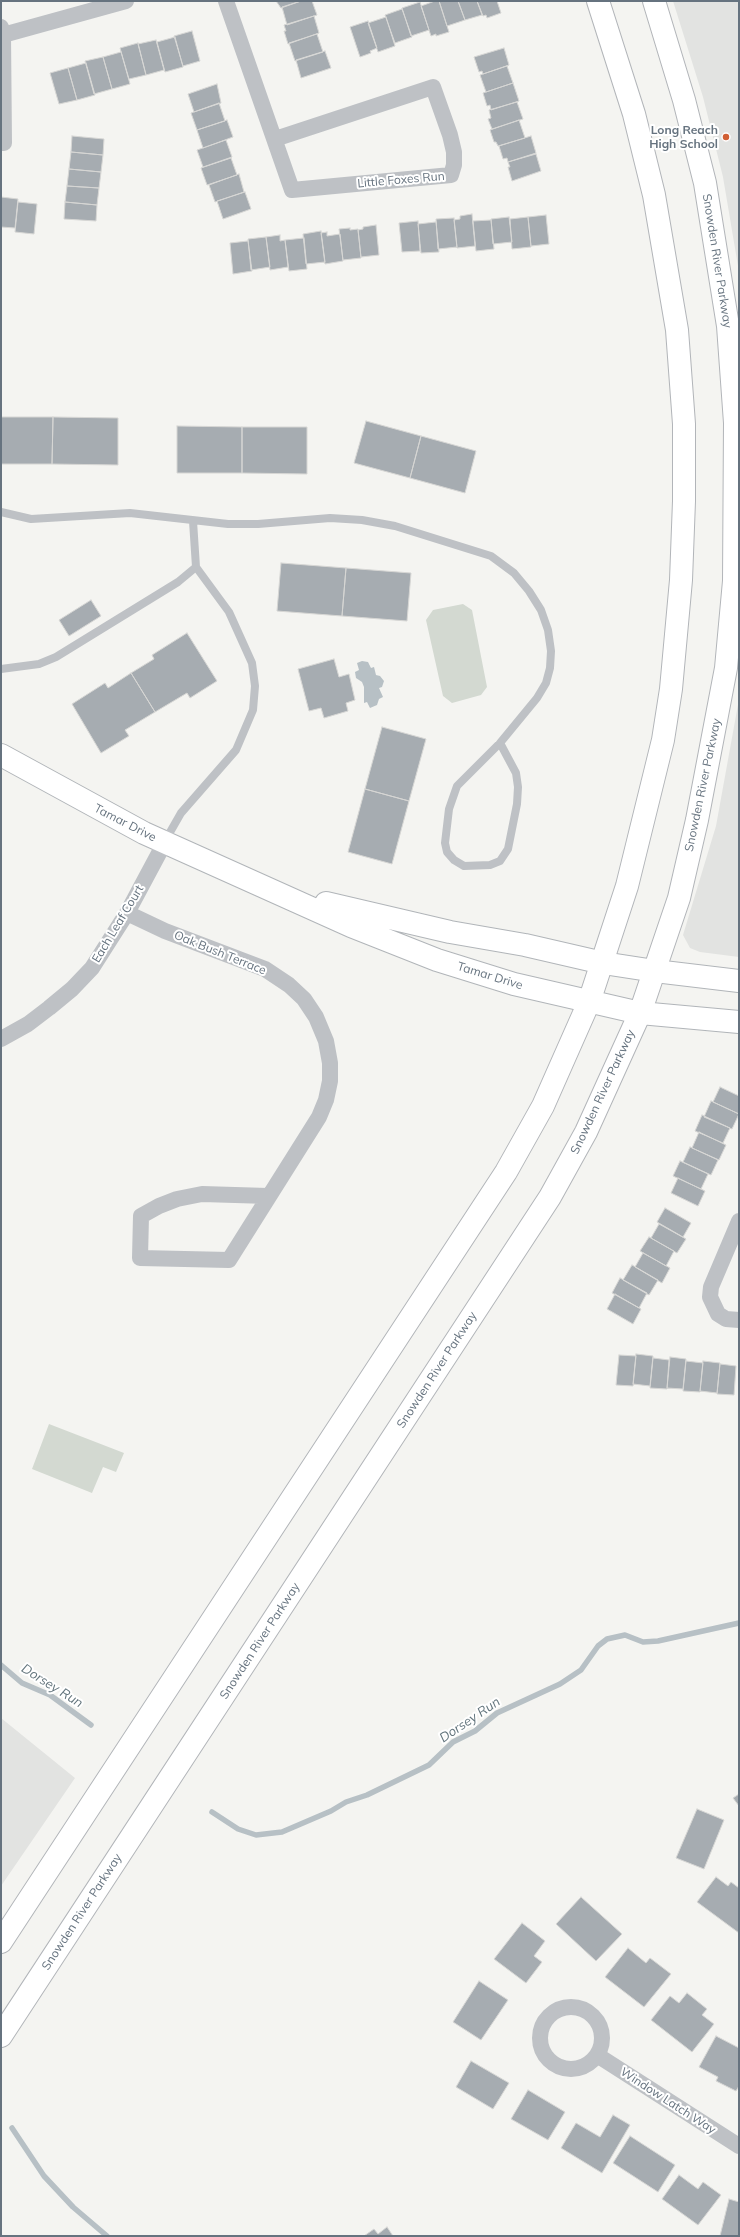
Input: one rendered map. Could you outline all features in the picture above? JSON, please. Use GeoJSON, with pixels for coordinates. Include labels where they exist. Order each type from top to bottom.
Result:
{"type":"FeatureCollection","features":[{"type":"Feature","properties":{"kind":"main road"},"geometry":{"type":"LineString","coordinates":[[1,1942],[506,1172],[543,1106],[589,1002],[627,886],[663,740],[670,696],[681,580],[684,440],[677,330],[654,195],[634,114],[598,1]]}},
{"type":"Feature","properties":{"kind":"main road","name":"Snowden River Parkway"},"geometry":{"type":"LineString","coordinates":[[1,2036],[550,1197],[586,1132],[640,1013],[655,971],[682,884],[697,820],[726,668],[734,580],[736,497],[735,423],[728,326],[717,254],[705,183],[684,100],[654,1]]}},
{"type":"Feature","properties":{"kind":"main road","name":"Tamar Drive"},"geometry":{"type":"LineString","coordinates":[[1,755],[96,808],[165,842],[351,926],[437,960],[514,984],[640,1013],[739,1022]]}},
{"type":"Feature","properties":{"kind":"main road","name":"Tamar Drive"},"geometry":{"type":"LineString","coordinates":[[254,883],[355,911],[603,963],[739,981]]}},
{"type":"Feature","properties":{"kind":"street"},"geometry":{"type":"LineString","coordinates":[[1,143],[4,143],[2,31],[126,1]]}},
{"type":"Feature","properties":{"kind":"street","name":"Little Foxes Run"},"geometry":{"type":"LineString","coordinates":[[226,1],[292,190],[451,175],[454,165],[454,152],[450,134],[433,87],[275,139]]}},
{"type":"Feature","properties":{"kind":"street","name":"Each Leaf Court"},"geometry":{"type":"LineString","coordinates":[[1,1038],[28,1024],[72,989],[92,968],[127,913],[165,842]]}},
{"type":"Feature","properties":{"kind":"street","name":"Oak Bush Terrace"},"geometry":{"type":"LineString","coordinates":[[127,913],[165,931],[265,969],[289,985],[304,999],[316,1017],[326,1041],[330,1063],[330,1081],[326,1100],[319,1117],[229,1260],[140,1258],[141,1216],[159,1206],[177,1199],[202,1194],[268,1196]]}},
{"type":"Feature","properties":{"kind":"street"},"geometry":{"type":"LineString","coordinates":[[739,1221],[711,1287],[710,1298],[718,1314],[726,1319],[739,1320]]}},
{"type":"Feature","properties":{"kind":"street","name":"Window Latch Way"},"geometry":{"type":"LineString","coordinates":[[597,2055],[739,2146]]}},
{"type":"Feature","properties":{"kind":"lane"},"geometry":{"type":"LineString","coordinates":[[1,512],[31,519],[130,513],[193,521],[258,524],[300,519],[362,520],[395,526],[492,556],[514,573],[537,604],[548,630],[551,650],[550,668],[546,683],[537,698],[500,743],[456,786],[449,809],[445,830],[446,847],[454,860],[464,866],[490,865],[500,861],[508,849],[517,804],[518,787],[516,773],[500,743]]}},
{"type":"Feature","properties":{"kind":"lane"},"geometry":{"type":"LineString","coordinates":[[165,842],[181,813],[236,750],[253,710],[255,686],[252,663],[229,612],[196,567],[193,521]]}},
{"type":"Feature","properties":{"kind":"lane"},"geometry":{"type":"LineString","coordinates":[[1,669],[33,666],[56,657],[178,582],[196,567]]}},
{"type":"Feature","properties":{"kind":"shaded area","name":"Long Reach High School"},"geometry":{"type":"Polygon","coordinates":[[[673,1],[739,1],[739,272],[723,177],[703,97],[673,1]]]}},
{"type":"Feature","properties":{"kind":"shaded area"},"geometry":{"type":"Polygon","coordinates":[[[463,604],[472,610],[487,687],[481,695],[452,703],[443,696],[426,620],[433,610],[463,604]]]}},
{"type":"Feature","properties":{"kind":"shaded area"},"geometry":{"type":"Polygon","coordinates":[[[362,661],[368,662],[371,668],[374,667],[376,675],[380,676],[384,681],[382,687],[379,688],[383,697],[379,699],[377,705],[370,708],[367,702],[364,703],[364,687],[362,682],[356,678],[355,672],[359,670],[357,663],[362,661]]]}},
{"type":"Feature","properties":{"kind":"shaded area"},"geometry":{"type":"Polygon","coordinates":[[[739,699],[739,957],[700,952],[690,948],[683,935],[716,826],[739,699]]]}},
{"type":"Feature","properties":{"kind":"shaded area"},"geometry":{"type":"Polygon","coordinates":[[[49,1424],[124,1453],[116,1472],[103,1467],[92,1493],[32,1469],[49,1424]]]}},
{"type":"Feature","properties":{"kind":"shaded area"},"geometry":{"type":"Polygon","coordinates":[[[1,1718],[75,1778],[1,1886],[1,1718]]]}},
{"type":"Feature","properties":{"kind":"building"},"geometry":{"type":"Polygon","coordinates":[[[276,1],[301,1],[281,8],[276,1]]]}},
{"type":"Feature","properties":{"kind":"building"},"geometry":{"type":"Polygon","coordinates":[[[301,1],[312,1],[317,15],[287,25],[282,7],[301,1]]]}},
{"type":"Feature","properties":{"kind":"building"},"geometry":{"type":"Polygon","coordinates":[[[439,1],[449,32],[431,36],[421,6],[439,1]]]}},
{"type":"Feature","properties":{"kind":"building"},"geometry":{"type":"Polygon","coordinates":[[[439,1],[458,1],[465,20],[447,26],[439,1]]]}},
{"type":"Feature","properties":{"kind":"building"},"geometry":{"type":"Polygon","coordinates":[[[458,1],[477,1],[482,15],[465,20],[458,1]]]}},
{"type":"Feature","properties":{"kind":"building"},"geometry":{"type":"Polygon","coordinates":[[[477,1],[497,1],[501,13],[487,18],[486,15],[483,16],[477,1]]]}},
{"type":"Feature","properties":{"kind":"building"},"geometry":{"type":"Polygon","coordinates":[[[420,2],[429,30],[411,36],[402,8],[420,2]]]}},
{"type":"Feature","properties":{"kind":"building"},"geometry":{"type":"Polygon","coordinates":[[[402,9],[412,37],[395,43],[385,15],[402,9]]]}},
{"type":"Feature","properties":{"kind":"building"},"geometry":{"type":"Polygon","coordinates":[[[314,16],[319,33],[288,44],[284,31],[286,31],[284,25],[314,16]]]}},
{"type":"Feature","properties":{"kind":"building"},"geometry":{"type":"Polygon","coordinates":[[[386,17],[395,46],[378,52],[368,23],[386,17]]]}},
{"type":"Feature","properties":{"kind":"building"},"geometry":{"type":"Polygon","coordinates":[[[368,21],[377,48],[370,51],[371,53],[360,57],[350,27],[368,21]]]}},
{"type":"Feature","properties":{"kind":"building"},"geometry":{"type":"Polygon","coordinates":[[[192,31],[200,61],[183,66],[174,36],[192,31]]]}},
{"type":"Feature","properties":{"kind":"building"},"geometry":{"type":"Polygon","coordinates":[[[317,34],[323,52],[295,61],[289,43],[317,34]]]}},
{"type":"Feature","properties":{"kind":"building"},"geometry":{"type":"Polygon","coordinates":[[[175,37],[183,67],[165,72],[157,42],[175,37]]]}},
{"type":"Feature","properties":{"kind":"building"},"geometry":{"type":"Polygon","coordinates":[[[156,40],[164,70],[146,75],[138,44],[156,40]]]}},
{"type":"Feature","properties":{"kind":"building"},"geometry":{"type":"Polygon","coordinates":[[[138,43],[146,75],[129,79],[120,48],[138,43]]]}},
{"type":"Feature","properties":{"kind":"building"},"geometry":{"type":"Polygon","coordinates":[[[504,48],[509,65],[483,74],[482,71],[479,72],[474,57],[504,48]]]}},
{"type":"Feature","properties":{"kind":"building"},"geometry":{"type":"Polygon","coordinates":[[[325,51],[331,68],[301,78],[296,60],[325,51]]]}},
{"type":"Feature","properties":{"kind":"building"},"geometry":{"type":"Polygon","coordinates":[[[121,52],[130,84],[112,89],[103,57],[121,52]]]}},
{"type":"Feature","properties":{"kind":"building"},"geometry":{"type":"Polygon","coordinates":[[[103,57],[112,89],[94,94],[85,61],[103,57]]]}},
{"type":"Feature","properties":{"kind":"building"},"geometry":{"type":"Polygon","coordinates":[[[86,63],[95,95],[77,100],[68,68],[86,63]]]}},
{"type":"Feature","properties":{"kind":"building"},"geometry":{"type":"Polygon","coordinates":[[[507,66],[513,83],[486,92],[480,75],[507,66]]]}},
{"type":"Feature","properties":{"kind":"building"},"geometry":{"type":"Polygon","coordinates":[[[68,68],[77,100],[59,104],[50,73],[68,68]]]}},
{"type":"Feature","properties":{"kind":"building"},"geometry":{"type":"Polygon","coordinates":[[[513,83],[519,101],[491,110],[490,105],[487,106],[483,93],[513,83]]]}},
{"type":"Feature","properties":{"kind":"building"},"geometry":{"type":"Polygon","coordinates":[[[217,84],[221,103],[194,112],[188,94],[217,84]]]}},
{"type":"Feature","properties":{"kind":"building"},"geometry":{"type":"Polygon","coordinates":[[[517,102],[523,119],[492,129],[488,119],[491,118],[489,110],[517,102]]]}},
{"type":"Feature","properties":{"kind":"building"},"geometry":{"type":"Polygon","coordinates":[[[219,103],[225,121],[197,130],[191,113],[219,103]]]}},
{"type":"Feature","properties":{"kind":"building"},"geometry":{"type":"Polygon","coordinates":[[[227,120],[233,137],[203,148],[197,130],[227,120]]]}},
{"type":"Feature","properties":{"kind":"building"},"geometry":{"type":"Polygon","coordinates":[[[519,120],[525,138],[498,146],[496,142],[494,142],[490,130],[519,120]]]}},
{"type":"Feature","properties":{"kind":"building"},"geometry":{"type":"Polygon","coordinates":[[[72,136],[104,139],[103,155],[71,152],[72,136]]]}},
{"type":"Feature","properties":{"kind":"building"},"geometry":{"type":"Polygon","coordinates":[[[531,136],[536,153],[508,162],[507,158],[503,159],[499,146],[531,136]]]}},
{"type":"Feature","properties":{"kind":"building"},"geometry":{"type":"Polygon","coordinates":[[[226,140],[232,157],[203,167],[197,150],[226,140]]]}},
{"type":"Feature","properties":{"kind":"building"},"geometry":{"type":"Polygon","coordinates":[[[71,152],[103,155],[101,172],[69,169],[71,152]]]}},
{"type":"Feature","properties":{"kind":"building"},"geometry":{"type":"Polygon","coordinates":[[[536,154],[541,171],[512,181],[508,162],[536,154]]]}},
{"type":"Feature","properties":{"kind":"building"},"geometry":{"type":"Polygon","coordinates":[[[231,158],[237,175],[207,185],[201,168],[231,158]]]}},
{"type":"Feature","properties":{"kind":"building"},"geometry":{"type":"Polygon","coordinates":[[[69,169],[101,172],[99,188],[67,186],[69,169]]]}},
{"type":"Feature","properties":{"kind":"building"},"geometry":{"type":"Polygon","coordinates":[[[239,174],[244,192],[215,202],[209,185],[239,174]]]}},
{"type":"Feature","properties":{"kind":"building"},"geometry":{"type":"Polygon","coordinates":[[[67,186],[99,188],[97,205],[65,202],[67,186]]]}},
{"type":"Feature","properties":{"kind":"building"},"geometry":{"type":"Polygon","coordinates":[[[245,192],[251,209],[223,219],[217,201],[245,192]]]}},
{"type":"Feature","properties":{"kind":"building"},"geometry":{"type":"Polygon","coordinates":[[[1,197],[18,199],[15,228],[1,227],[1,197]]]}},
{"type":"Feature","properties":{"kind":"building"},"geometry":{"type":"Polygon","coordinates":[[[18,202],[37,204],[34,234],[15,232],[18,202]]]}},
{"type":"Feature","properties":{"kind":"building"},"geometry":{"type":"Polygon","coordinates":[[[65,202],[97,205],[96,221],[64,219],[65,202]]]}},
{"type":"Feature","properties":{"kind":"building"},"geometry":{"type":"Polygon","coordinates":[[[472,214],[475,246],[457,248],[454,220],[460,219],[460,216],[472,214]]]}},
{"type":"Feature","properties":{"kind":"building"},"geometry":{"type":"Polygon","coordinates":[[[546,215],[549,244],[531,246],[528,217],[546,215]]]}},
{"type":"Feature","properties":{"kind":"building"},"geometry":{"type":"Polygon","coordinates":[[[509,217],[512,242],[493,244],[491,219],[509,217]]]}},
{"type":"Feature","properties":{"kind":"building"},"geometry":{"type":"Polygon","coordinates":[[[528,217],[531,247],[512,249],[510,219],[528,217]]]}},
{"type":"Feature","properties":{"kind":"building"},"geometry":{"type":"Polygon","coordinates":[[[454,218],[457,247],[438,249],[436,219],[454,218]]]}},
{"type":"Feature","properties":{"kind":"building"},"geometry":{"type":"Polygon","coordinates":[[[491,220],[494,249],[476,251],[473,221],[491,220]]]}},
{"type":"Feature","properties":{"kind":"building"},"geometry":{"type":"Polygon","coordinates":[[[418,221],[420,251],[402,252],[399,223],[418,221]]]}},
{"type":"Feature","properties":{"kind":"building"},"geometry":{"type":"Polygon","coordinates":[[[436,222],[439,252],[421,253],[418,224],[436,222]]]}},
{"type":"Feature","properties":{"kind":"building"},"geometry":{"type":"Polygon","coordinates":[[[376,225],[379,255],[361,257],[358,230],[363,229],[363,227],[376,225]]]}},
{"type":"Feature","properties":{"kind":"building"},"geometry":{"type":"Polygon","coordinates":[[[350,228],[350,230],[358,229],[361,258],[343,260],[339,229],[350,228]]]}},
{"type":"Feature","properties":{"kind":"building"},"geometry":{"type":"Polygon","coordinates":[[[321,231],[325,262],[306,264],[303,234],[321,231]]]}},
{"type":"Feature","properties":{"kind":"building"},"geometry":{"type":"Polygon","coordinates":[[[327,232],[327,236],[340,234],[343,261],[325,264],[321,233],[327,232]]]}},
{"type":"Feature","properties":{"kind":"building"},"geometry":{"type":"Polygon","coordinates":[[[280,235],[280,241],[285,240],[288,267],[270,270],[266,237],[280,235]]]}},
{"type":"Feature","properties":{"kind":"building"},"geometry":{"type":"Polygon","coordinates":[[[266,237],[270,267],[251,270],[248,239],[266,237]]]}},
{"type":"Feature","properties":{"kind":"building"},"geometry":{"type":"Polygon","coordinates":[[[304,238],[307,269],[289,271],[285,240],[304,238]]]}},
{"type":"Feature","properties":{"kind":"building"},"geometry":{"type":"Polygon","coordinates":[[[248,241],[252,271],[233,274],[230,243],[248,241]]]}},
{"type":"Feature","properties":{"kind":"building"},"geometry":{"type":"Polygon","coordinates":[[[1,417],[53,417],[52,464],[1,464],[1,417]]]}},
{"type":"Feature","properties":{"kind":"building"},"geometry":{"type":"Polygon","coordinates":[[[53,417],[118,418],[118,465],[52,464],[53,417]]]}},
{"type":"Feature","properties":{"kind":"building"},"geometry":{"type":"Polygon","coordinates":[[[366,421],[421,436],[410,478],[354,463],[366,421]]]}},
{"type":"Feature","properties":{"kind":"building"},"geometry":{"type":"Polygon","coordinates":[[[177,426],[242,427],[242,473],[177,473],[177,426]]]}},
{"type":"Feature","properties":{"kind":"building"},"geometry":{"type":"Polygon","coordinates":[[[242,427],[307,427],[307,474],[242,473],[242,427]]]}},
{"type":"Feature","properties":{"kind":"building"},"geometry":{"type":"Polygon","coordinates":[[[421,436],[476,451],[465,493],[410,478],[421,436]]]}},
{"type":"Feature","properties":{"kind":"building"},"geometry":{"type":"Polygon","coordinates":[[[281,563],[346,568],[342,616],[277,611],[281,563]]]}},
{"type":"Feature","properties":{"kind":"building"},"geometry":{"type":"Polygon","coordinates":[[[346,568],[411,573],[407,621],[342,616],[346,568]]]}},
{"type":"Feature","properties":{"kind":"building"},"geometry":{"type":"Polygon","coordinates":[[[91,600],[101,616],[69,636],[59,620],[91,600]]]}},
{"type":"Feature","properties":{"kind":"building"},"geometry":{"type":"Polygon","coordinates":[[[187,633],[217,681],[190,698],[187,693],[155,712],[131,673],[154,659],[152,655],[187,633]]]}},
{"type":"Feature","properties":{"kind":"building"},"geometry":{"type":"Polygon","coordinates":[[[334,659],[339,677],[349,674],[355,700],[346,703],[348,711],[324,718],[321,708],[309,711],[298,669],[334,659]]]}},
{"type":"Feature","properties":{"kind":"building"},"geometry":{"type":"Polygon","coordinates":[[[131,673],[155,712],[125,730],[129,736],[101,753],[72,704],[105,683],[108,688],[131,673]]]}},
{"type":"Feature","properties":{"kind":"building"},"geometry":{"type":"Polygon","coordinates":[[[382,727],[426,739],[409,801],[365,789],[382,727]]]}},
{"type":"Feature","properties":{"kind":"building"},"geometry":{"type":"Polygon","coordinates":[[[365,789],[409,801],[392,864],[348,852],[365,789]]]}},
{"type":"Feature","properties":{"kind":"building"},"geometry":{"type":"Polygon","coordinates":[[[720,1087],[739,1096],[739,1114],[713,1102],[720,1087]]]}},
{"type":"Feature","properties":{"kind":"building"},"geometry":{"type":"Polygon","coordinates":[[[711,1101],[739,1114],[732,1129],[704,1117],[711,1101]]]}},
{"type":"Feature","properties":{"kind":"building"},"geometry":{"type":"Polygon","coordinates":[[[702,1115],[730,1128],[723,1143],[695,1131],[702,1115]]]}},
{"type":"Feature","properties":{"kind":"building"},"geometry":{"type":"Polygon","coordinates":[[[699,1132],[726,1145],[719,1160],[692,1148],[699,1132]]]}},
{"type":"Feature","properties":{"kind":"building"},"geometry":{"type":"Polygon","coordinates":[[[690,1147],[718,1160],[711,1175],[683,1162],[690,1147]]]}},
{"type":"Feature","properties":{"kind":"building"},"geometry":{"type":"Polygon","coordinates":[[[680,1161],[708,1174],[701,1189],[673,1176],[680,1161]]]}},
{"type":"Feature","properties":{"kind":"building"},"geometry":{"type":"Polygon","coordinates":[[[678,1178],[705,1191],[698,1206],[671,1193],[678,1178]]]}},
{"type":"Feature","properties":{"kind":"building"},"geometry":{"type":"Polygon","coordinates":[[[665,1208],[691,1223],[683,1237],[657,1222],[665,1208]]]}},
{"type":"Feature","properties":{"kind":"building"},"geometry":{"type":"Polygon","coordinates":[[[659,1224],[686,1239],[677,1253],[651,1238],[659,1224]]]}},
{"type":"Feature","properties":{"kind":"building"},"geometry":{"type":"Polygon","coordinates":[[[649,1237],[674,1251],[666,1266],[640,1251],[649,1237]]]}},
{"type":"Feature","properties":{"kind":"building"},"geometry":{"type":"Polygon","coordinates":[[[643,1253],[670,1268],[662,1283],[635,1267],[643,1253]]]}},
{"type":"Feature","properties":{"kind":"building"},"geometry":{"type":"Polygon","coordinates":[[[632,1265],[658,1280],[649,1295],[623,1280],[632,1265]]]}},
{"type":"Feature","properties":{"kind":"building"},"geometry":{"type":"Polygon","coordinates":[[[620,1278],[647,1293],[639,1308],[612,1293],[620,1278]]]}},
{"type":"Feature","properties":{"kind":"building"},"geometry":{"type":"Polygon","coordinates":[[[615,1294],[641,1309],[633,1324],[607,1309],[615,1294]]]}},
{"type":"Feature","properties":{"kind":"building"},"geometry":{"type":"Polygon","coordinates":[[[636,1354],[653,1356],[650,1386],[633,1384],[636,1354]]]}},
{"type":"Feature","properties":{"kind":"building"},"geometry":{"type":"Polygon","coordinates":[[[619,1355],[636,1356],[633,1386],[616,1385],[619,1355]]]}},
{"type":"Feature","properties":{"kind":"building"},"geometry":{"type":"Polygon","coordinates":[[[670,1357],[686,1359],[683,1389],[667,1388],[670,1357]]]}},
{"type":"Feature","properties":{"kind":"building"},"geometry":{"type":"Polygon","coordinates":[[[653,1358],[669,1360],[667,1389],[650,1388],[653,1358]]]}},
{"type":"Feature","properties":{"kind":"building"},"geometry":{"type":"Polygon","coordinates":[[[686,1361],[703,1363],[700,1392],[683,1391],[686,1361]]]}},
{"type":"Feature","properties":{"kind":"building"},"geometry":{"type":"Polygon","coordinates":[[[703,1361],[720,1363],[717,1393],[700,1391],[703,1361]]]}},
{"type":"Feature","properties":{"kind":"building"},"geometry":{"type":"Polygon","coordinates":[[[720,1364],[736,1366],[734,1395],[717,1394],[720,1364]]]}},
{"type":"Feature","properties":{"kind":"building"},"geometry":{"type":"Polygon","coordinates":[[[739,1794],[739,1806],[733,1798],[739,1794]]]}},
{"type":"Feature","properties":{"kind":"building"},"geometry":{"type":"Polygon","coordinates":[[[697,1809],[724,1820],[704,1869],[676,1858],[697,1809]]]}},
{"type":"Feature","properties":{"kind":"building"},"geometry":{"type":"Polygon","coordinates":[[[716,1877],[728,1886],[731,1882],[739,1888],[739,1933],[697,1902],[716,1877]]]}},
{"type":"Feature","properties":{"kind":"building"},"geometry":{"type":"Polygon","coordinates":[[[581,1897],[622,1934],[596,1961],[556,1924],[581,1897]]]}},
{"type":"Feature","properties":{"kind":"building"},"geometry":{"type":"Polygon","coordinates":[[[522,1923],[545,1941],[534,1956],[542,1962],[526,1983],[494,1959],[522,1923]]]}},
{"type":"Feature","properties":{"kind":"building"},"geometry":{"type":"Polygon","coordinates":[[[628,1948],[646,1963],[650,1958],[671,1974],[644,2007],[605,1977],[628,1948]]]}},
{"type":"Feature","properties":{"kind":"building"},"geometry":{"type":"Polygon","coordinates":[[[479,1981],[508,2000],[481,2040],[453,2022],[479,1981]]]}},
{"type":"Feature","properties":{"kind":"building"},"geometry":{"type":"Polygon","coordinates":[[[687,1993],[707,2009],[702,2015],[714,2024],[692,2052],[651,2020],[670,1996],[679,2003],[687,1993]]]}},
{"type":"Feature","properties":{"kind":"building"},"geometry":{"type":"Polygon","coordinates":[[[716,2036],[739,2048],[739,2086],[736,2091],[716,2081],[718,2077],[699,2067],[716,2036]]]}},
{"type":"Feature","properties":{"kind":"building"},"geometry":{"type":"Polygon","coordinates":[[[471,2061],[509,2083],[493,2109],[456,2087],[471,2061]]]}},
{"type":"Feature","properties":{"kind":"building"},"geometry":{"type":"Polygon","coordinates":[[[528,2090],[565,2112],[548,2140],[511,2119],[528,2090]]]}},
{"type":"Feature","properties":{"kind":"building"},"geometry":{"type":"Polygon","coordinates":[[[613,2115],[630,2125],[602,2173],[561,2148],[576,2123],[600,2137],[613,2115]]]}},
{"type":"Feature","properties":{"kind":"building"},"geometry":{"type":"Polygon","coordinates":[[[630,2136],[675,2165],[658,2192],[613,2163],[630,2136]]]}},
{"type":"Feature","properties":{"kind":"building"},"geometry":{"type":"Polygon","coordinates":[[[679,2175],[698,2189],[703,2182],[721,2195],[698,2225],[662,2199],[679,2175]]]}},
{"type":"Feature","properties":{"kind":"building"},"geometry":{"type":"Polygon","coordinates":[[[729,2199],[739,2202],[739,2236],[720,2236],[729,2199]]]}},
{"type":"Feature","properties":{"kind":"building"},"geometry":{"type":"Polygon","coordinates":[[[387,2227],[393,2236],[364,2236],[374,2229],[378,2234],[387,2227]]]}},
{"type":"Feature","properties":{"kind":"waterway","name":"Dorsey Run"},"geometry":{"type":"LineString","coordinates":[[212,1812],[238,1829],[256,1835],[282,1832],[331,1811],[346,1802],[367,1795],[429,1765],[453,1742],[475,1731],[497,1713],[560,1684],[581,1670],[598,1646],[607,1639],[625,1635],[643,1642],[658,1641],[739,1623]]}},
{"type":"Feature","properties":{"kind":"waterway","name":"Dorsey Run"},"geometry":{"type":"LineString","coordinates":[[1,1665],[22,1683],[50,1695],[91,1725]]}},
{"type":"Feature","properties":{"kind":"waterway"},"geometry":{"type":"LineString","coordinates":[[12,2128],[44,2176],[73,2207],[107,2236]]}},
{"type":"Feature","properties":{"kind":"place","name":"Long Reach High School"},"geometry":{"type":"Point","coordinates":[726,137]}}]}
